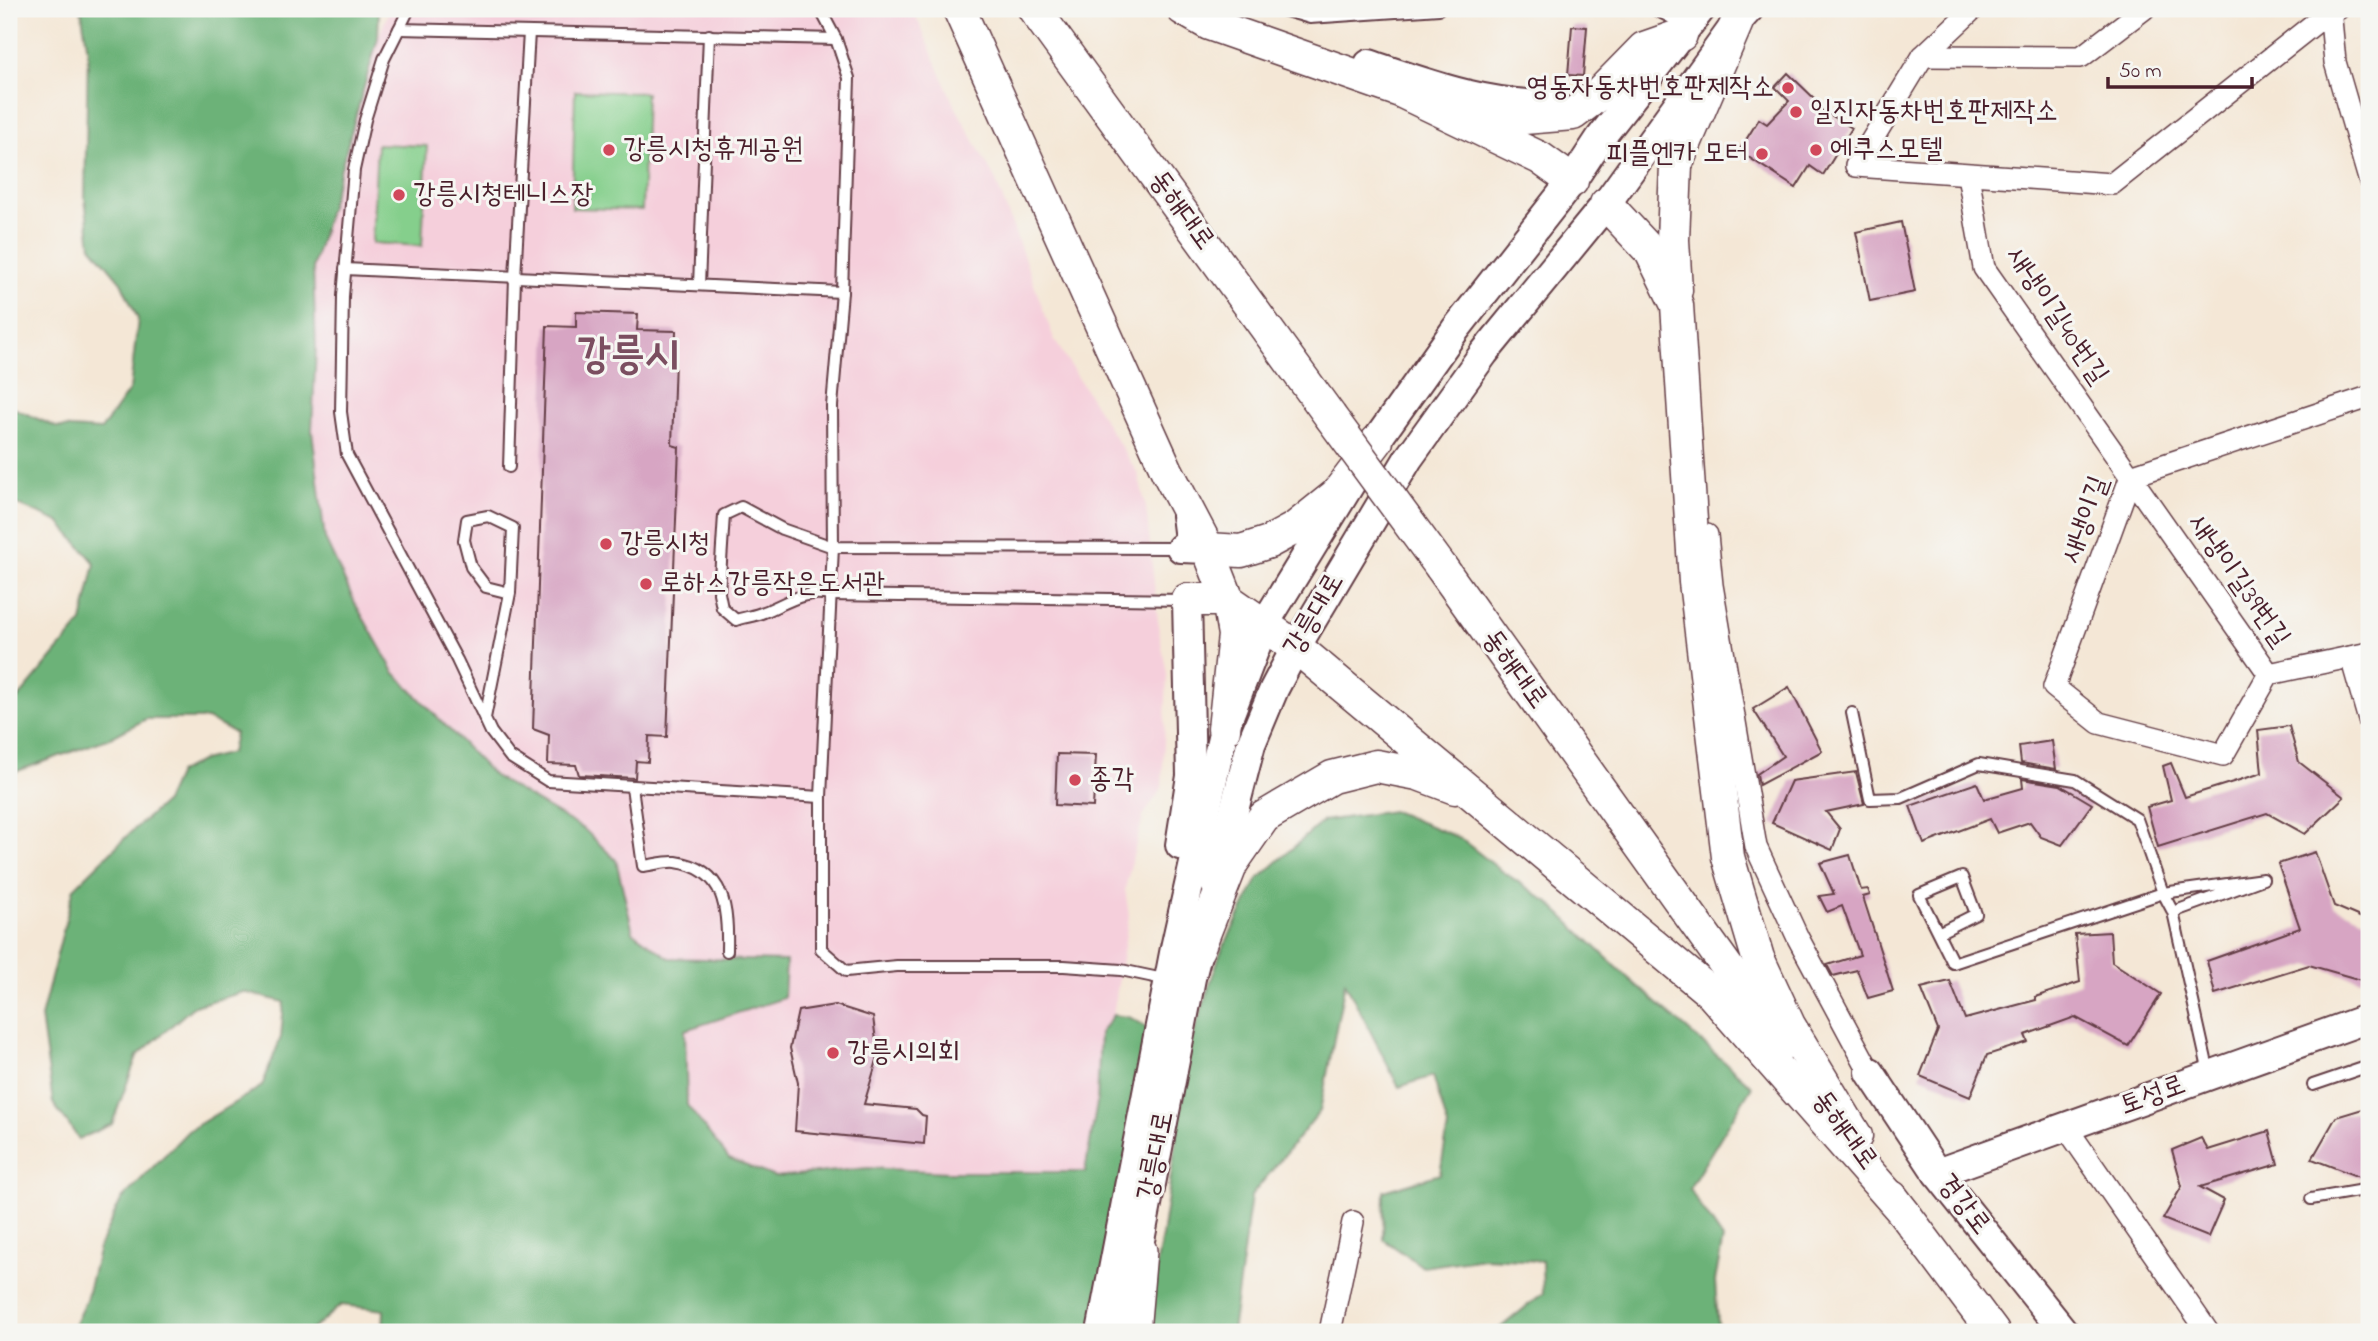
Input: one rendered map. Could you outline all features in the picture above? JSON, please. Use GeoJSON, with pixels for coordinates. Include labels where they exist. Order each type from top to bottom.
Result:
{"type":"FeatureCollection","features":[{"type":"Feature","properties":{"kind":"highway"},"geometry":{"type":"LineString","coordinates":[[1131,1332],[1138,1251]]}},
{"type":"Feature","properties":{"kind":"main road"},"geometry":{"type":"LineString","coordinates":[[959,9],[1167,471],[1194,549],[1228,600],[1296,646],[1711,993],[1905,1214]]}},
{"type":"Feature","properties":{"kind":"main road","name":"동해대로"},"geometry":{"type":"LineString","coordinates":[[1034,9],[1441,567],[1886,1189],[1993,1332]]}},
{"type":"Feature","properties":{"kind":"main road"},"geometry":{"type":"LineString","coordinates":[[1195,13],[1400,91],[1499,120],[1573,114],[1598,95],[1644,48],[1690,23]]}},
{"type":"Feature","properties":{"kind":"main road"},"geometry":{"type":"LineString","coordinates":[[1743,16],[1675,165],[1673,240],[1695,582],[1728,857],[1758,958],[1789,1025],[1886,1189]]}},
{"type":"Feature","properties":{"kind":"main road"},"geometry":{"type":"LineString","coordinates":[[1400,91],[1540,158],[1572,181]]}},
{"type":"Feature","properties":{"kind":"main road"},"geometry":{"type":"LineString","coordinates":[[1606,204],[1651,252],[1677,306]]}},
{"type":"Feature","properties":{"kind":"main road"},"geometry":{"type":"LineString","coordinates":[[1194,549],[1241,551],[1269,542],[1295,528],[1336,495],[1377,441]]}},
{"type":"Feature","properties":{"kind":"main road"},"geometry":{"type":"LineString","coordinates":[[1187,600],[1228,600]]}},
{"type":"Feature","properties":{"kind":"main road"},"geometry":{"type":"LineString","coordinates":[[1224,729],[1234,635],[1228,600]]}},
{"type":"Feature","properties":{"kind":"main road"},"geometry":{"type":"LineString","coordinates":[[1186,948],[1232,863],[1264,817],[1332,777],[1376,766],[1418,774],[1479,797]]}},
{"type":"Feature","properties":{"kind":"street"},"geometry":{"type":"LineString","coordinates":[[1973,9],[1923,56],[1856,166],[2112,184],[2332,10]]}},
{"type":"Feature","properties":{"kind":"street"},"geometry":{"type":"LineString","coordinates":[[1923,56],[2081,57],[2144,9]]}},
{"type":"Feature","properties":{"kind":"street"},"geometry":{"type":"LineString","coordinates":[[2332,10],[2335,62],[2369,179]]}},
{"type":"Feature","properties":{"kind":"street"},"geometry":{"type":"LineString","coordinates":[[1195,13],[1459,94],[1491,101],[1581,108]]}},
{"type":"Feature","properties":{"kind":"street","name":"강릉대로"},"geometry":{"type":"LineString","coordinates":[[1101,1332],[1168,980],[1186,948],[1251,744],[1274,689],[1296,646],[1408,459],[1484,353],[1606,204],[1743,16]]}},
{"type":"Feature","properties":{"kind":"street","name":"강릉대로"},"geometry":{"type":"LineString","coordinates":[[1123,1332],[1224,729],[1264,625],[1377,441],[1455,330],[1572,181],[1601,137],[1690,23]]}},
{"type":"Feature","properties":{"kind":"street","name":"새냉이길40번길"},"geometry":{"type":"LineString","coordinates":[[1968,175],[1984,268],[2131,475]]}},
{"type":"Feature","properties":{"kind":"street"},"geometry":{"type":"LineString","coordinates":[[1572,181],[1606,204]]}},
{"type":"Feature","properties":{"kind":"street"},"geometry":{"type":"LineString","coordinates":[[1675,185],[1683,230],[1688,346],[1712,585],[1756,847],[1798,937],[1870,1072]]}},
{"type":"Feature","properties":{"kind":"street","name":"새냉이길"},"geometry":{"type":"LineString","coordinates":[[2099,723],[2054,687],[2131,475],[2369,397]]}},
{"type":"Feature","properties":{"kind":"street","name":"새냉이길39번길"},"geometry":{"type":"LineString","coordinates":[[2099,723],[2223,755],[2269,674],[2131,475]]}},
{"type":"Feature","properties":{"kind":"street"},"geometry":{"type":"LineString","coordinates":[[1186,948],[1174,888],[1191,776],[1187,600]]}},
{"type":"Feature","properties":{"kind":"street"},"geometry":{"type":"LineString","coordinates":[[2269,674],[2360,655],[2369,720]]}},
{"type":"Feature","properties":{"kind":"street","name":"토성로"},"geometry":{"type":"LineString","coordinates":[[1937,1173],[2369,1018]]}},
{"type":"Feature","properties":{"kind":"street","name":"경강로"},"geometry":{"type":"LineString","coordinates":[[1870,1072],[1937,1173],[2064,1332]]}},
{"type":"Feature","properties":{"kind":"street"},"geometry":{"type":"LineString","coordinates":[[2066,1127],[2208,1332]]}},
{"type":"Feature","properties":{"kind":"street"},"geometry":{"type":"LineString","coordinates":[[1330,1332],[1353,1222]]}},
{"type":"Feature","properties":{"kind":"lane"},"geometry":{"type":"LineString","coordinates":[[410,9],[384,59],[365,120],[354,170],[345,269],[341,412],[347,455],[491,732],[510,757],[548,781],[821,797]]}},
{"type":"Feature","properties":{"kind":"lane"},"geometry":{"type":"LineString","coordinates":[[820,9],[836,39],[849,78],[842,292],[832,406],[833,547],[821,797],[821,949],[846,971],[897,966],[1064,966],[1121,971],[1168,980]]}},
{"type":"Feature","properties":{"kind":"lane"},"geometry":{"type":"LineString","coordinates":[[1279,9],[1310,18],[1438,9]]}},
{"type":"Feature","properties":{"kind":"lane"},"geometry":{"type":"LineString","coordinates":[[1654,9],[1690,23]]}},
{"type":"Feature","properties":{"kind":"lane"},"geometry":{"type":"LineString","coordinates":[[400,29],[836,39]]}},
{"type":"Feature","properties":{"kind":"lane"},"geometry":{"type":"LineString","coordinates":[[509,467],[515,277],[529,32]]}},
{"type":"Feature","properties":{"kind":"lane"},"geometry":{"type":"LineString","coordinates":[[699,285],[709,35]]}},
{"type":"Feature","properties":{"kind":"lane"},"geometry":{"type":"LineString","coordinates":[[345,269],[842,292]]}},
{"type":"Feature","properties":{"kind":"lane"},"geometry":{"type":"LineString","coordinates":[[1187,600],[821,593],[804,595],[762,613],[736,620],[722,608],[719,593],[724,515],[741,508],[782,529],[833,547],[1194,549]]}},
{"type":"Feature","properties":{"kind":"lane"},"geometry":{"type":"LineString","coordinates":[[485,718],[510,593],[513,528],[488,516],[467,520],[464,540],[471,567],[486,587],[510,593]]}},
{"type":"Feature","properties":{"kind":"lane"},"geometry":{"type":"LineString","coordinates":[[1852,713],[1870,799],[1901,798],[1979,764],[2075,779],[2137,819],[2163,892],[2173,912],[2209,1075]]}},
{"type":"Feature","properties":{"kind":"lane"},"geometry":{"type":"LineString","coordinates":[[632,787],[643,866],[674,862],[701,869],[718,888],[728,915],[727,951]]}},
{"type":"Feature","properties":{"kind":"lane"},"geometry":{"type":"LineString","coordinates":[[1938,933],[1976,914],[1962,877],[1919,895],[1938,933],[1953,963],[2163,892],[2263,879],[2173,912]]}},
{"type":"Feature","properties":{"kind":"lane"},"geometry":{"type":"LineString","coordinates":[[2313,1085],[2369,1066]]}},
{"type":"Feature","properties":{"kind":"lane"},"geometry":{"type":"LineString","coordinates":[[2311,1199],[2369,1189]]}},
{"type":"Feature","properties":{"kind":"shaded area"},"geometry":{"type":"Polygon","coordinates":[[[390,9],[913,9],[953,102],[996,181],[1054,339],[1138,474],[1146,507],[1159,631],[1167,674],[1162,788],[1143,816],[1125,889],[1129,916],[1113,1015],[1100,1033],[1097,1103],[1086,1173],[948,1172],[868,1168],[775,1177],[729,1159],[687,1105],[685,1029],[783,998],[786,961],[669,958],[633,932],[616,860],[585,830],[494,776],[394,672],[355,605],[325,539],[312,430],[313,266],[378,38],[390,9]]]}},
{"type":"Feature","properties":{"kind":"green space"},"geometry":{"type":"Polygon","coordinates":[[[81,9],[379,9],[378,38],[313,266],[316,349],[312,430],[325,539],[356,605],[394,672],[494,776],[585,830],[616,860],[633,932],[669,958],[786,961],[784,998],[685,1030],[687,1105],[729,1159],[775,1177],[868,1168],[948,1172],[1085,1172],[1097,1103],[1100,1033],[1113,1015],[1129,1017],[1158,1033],[1100,1332],[383,1332],[384,1310],[341,1305],[309,1332],[71,1332],[86,1300],[99,1247],[121,1200],[188,1131],[262,1086],[281,1037],[284,1002],[243,992],[194,1006],[137,1056],[112,1124],[79,1139],[53,1103],[41,1017],[74,888],[165,802],[178,773],[202,760],[231,753],[235,733],[207,719],[146,719],[110,738],[9,774],[9,709],[82,622],[95,563],[59,522],[9,501],[9,406],[56,427],[101,430],[130,389],[138,319],[121,282],[91,246],[85,199],[88,51],[81,9]]]}},
{"type":"Feature","properties":{"kind":"green space","name":"강릉시청휴게공원"},"geometry":{"type":"Polygon","coordinates":[[[575,91],[646,93],[642,210],[572,208],[575,91]]]}},
{"type":"Feature","properties":{"kind":"green space","name":"강릉시청테니스장"},"geometry":{"type":"Polygon","coordinates":[[[377,144],[427,146],[422,246],[372,243],[377,144]]]}},
{"type":"Feature","properties":{"kind":"green space"},"geometry":{"type":"Polygon","coordinates":[[[1393,811],[1460,838],[1499,869],[1548,902],[1627,977],[1752,1086],[1689,1189],[1723,1239],[1715,1281],[1718,1324],[1734,1332],[1495,1332],[1543,1293],[1542,1261],[1484,1258],[1423,1267],[1383,1239],[1384,1191],[1440,1174],[1448,1127],[1433,1076],[1399,1087],[1345,982],[1320,1111],[1251,1196],[1232,1332],[1144,1332],[1162,1236],[1191,1042],[1220,954],[1258,879],[1323,821],[1393,811]]]}},
{"type":"Feature","properties":{"kind":"building"},"geometry":{"type":"Polygon","coordinates":[[[1572,26],[1587,27],[1583,76],[1568,75],[1572,26]]]}},
{"type":"Feature","properties":{"kind":"building"},"geometry":{"type":"Polygon","coordinates":[[[1788,73],[1821,105],[1819,108],[1852,128],[1823,175],[1810,166],[1796,188],[1739,151],[1759,119],[1767,124],[1789,101],[1775,87],[1788,73]]]}},
{"type":"Feature","properties":{"kind":"building"},"geometry":{"type":"Polygon","coordinates":[[[1901,222],[1915,292],[1870,301],[1856,232],[1901,222]]]}},
{"type":"Feature","properties":{"kind":"building","name":"강릉시청"},"geometry":{"type":"Polygon","coordinates":[[[576,312],[638,314],[637,330],[676,331],[672,445],[679,447],[667,737],[649,736],[648,762],[636,761],[635,778],[579,775],[576,765],[548,764],[549,735],[533,729],[547,326],[576,327],[576,312]]]}},
{"type":"Feature","properties":{"kind":"building"},"geometry":{"type":"Polygon","coordinates":[[[1789,687],[1822,751],[1759,785],[1757,774],[1783,756],[1753,709],[1789,687]]]}},
{"type":"Feature","properties":{"kind":"building"},"geometry":{"type":"Polygon","coordinates":[[[2289,726],[2299,762],[2344,797],[2305,834],[2267,813],[2158,847],[2147,807],[2171,800],[2163,766],[2171,763],[2185,797],[2262,773],[2258,730],[2289,726]]]}},
{"type":"Feature","properties":{"kind":"building"},"geometry":{"type":"Polygon","coordinates":[[[2052,741],[2056,769],[2021,763],[2019,746],[2052,741]]]}},
{"type":"Feature","properties":{"kind":"building","name":"종각"},"geometry":{"type":"Polygon","coordinates":[[[1057,754],[1096,755],[1093,807],[1055,805],[1057,754]]]}},
{"type":"Feature","properties":{"kind":"building"},"geometry":{"type":"Polygon","coordinates":[[[1856,772],[1864,804],[1826,812],[1840,829],[1832,850],[1772,823],[1791,781],[1856,772]]]}},
{"type":"Feature","properties":{"kind":"building"},"geometry":{"type":"Polygon","coordinates":[[[2022,779],[2060,785],[2092,804],[2062,845],[2041,837],[2030,822],[1997,833],[1990,819],[1924,844],[1910,806],[1977,783],[1984,799],[2023,788],[2022,779]]]}},
{"type":"Feature","properties":{"kind":"building"},"geometry":{"type":"Polygon","coordinates":[[[2315,852],[2334,906],[2369,921],[2369,961],[2361,980],[2309,965],[2215,994],[2207,961],[2300,928],[2278,864],[2315,852]]]}},
{"type":"Feature","properties":{"kind":"building"},"geometry":{"type":"Polygon","coordinates":[[[1850,855],[1861,890],[1868,889],[1870,895],[1863,897],[1893,991],[1868,998],[1857,970],[1833,976],[1827,965],[1860,955],[1842,906],[1827,912],[1819,896],[1834,894],[1820,863],[1850,855]]]}},
{"type":"Feature","properties":{"kind":"building"},"geometry":{"type":"Polygon","coordinates":[[[2110,932],[2112,962],[2161,994],[2128,1046],[2075,1017],[2025,1035],[2028,1042],[1987,1055],[1970,1097],[1920,1076],[1938,1030],[1921,988],[1950,981],[1965,1019],[2036,1000],[2035,997],[2080,982],[2075,934],[2110,932]]]}},
{"type":"Feature","properties":{"kind":"building","name":"강릉시의회"},"geometry":{"type":"Polygon","coordinates":[[[835,1005],[873,1017],[878,1057],[864,1104],[916,1109],[926,1116],[924,1144],[795,1131],[798,1083],[790,1048],[798,1011],[835,1005]]]}},
{"type":"Feature","properties":{"kind":"building"},"geometry":{"type":"Polygon","coordinates":[[[2369,1107],[2369,1164],[2364,1179],[2312,1159],[2336,1117],[2369,1107]]]}},
{"type":"Feature","properties":{"kind":"building"},"geometry":{"type":"Polygon","coordinates":[[[2269,1131],[2278,1164],[2200,1187],[2224,1200],[2208,1237],[2163,1219],[2182,1186],[2172,1150],[2201,1138],[2208,1150],[2269,1131]]]}},
{"type":"Feature","properties":{"kind":"place","name":"영동자동차번호판제작소"},"geometry":{"type":"Point","coordinates":[1788,88]}},
{"type":"Feature","properties":{"kind":"place","name":"일진자동차번호판제작소"},"geometry":{"type":"Point","coordinates":[1796,112]}},
{"type":"Feature","properties":{"kind":"place","name":"강릉시청휴게공원"},"geometry":{"type":"Point","coordinates":[609,150]}},
{"type":"Feature","properties":{"kind":"place","name":"에쿠스모텔"},"geometry":{"type":"Point","coordinates":[1816,150]}},
{"type":"Feature","properties":{"kind":"place","name":"피플엔카 모터"},"geometry":{"type":"Point","coordinates":[1762,154]}},
{"type":"Feature","properties":{"kind":"place","name":"강릉시청테니스장"},"geometry":{"type":"Point","coordinates":[399,195]}},
{"type":"Feature","properties":{"kind":"place","name":"강릉시청"},"geometry":{"type":"Point","coordinates":[606,544]}},
{"type":"Feature","properties":{"kind":"place","name":"로하스강릉작은도서관"},"geometry":{"type":"Point","coordinates":[646,584]}},
{"type":"Feature","properties":{"kind":"place","name":"종각"},"geometry":{"type":"Point","coordinates":[1075,780]}},
{"type":"Feature","properties":{"kind":"place","name":"강릉시의회"},"geometry":{"type":"Point","coordinates":[833,1053]}},
{"type":"Feature","properties":{"kind":"district","name":"강릉시"},"geometry":{"type":"Point","coordinates":[628,356]}}]}
